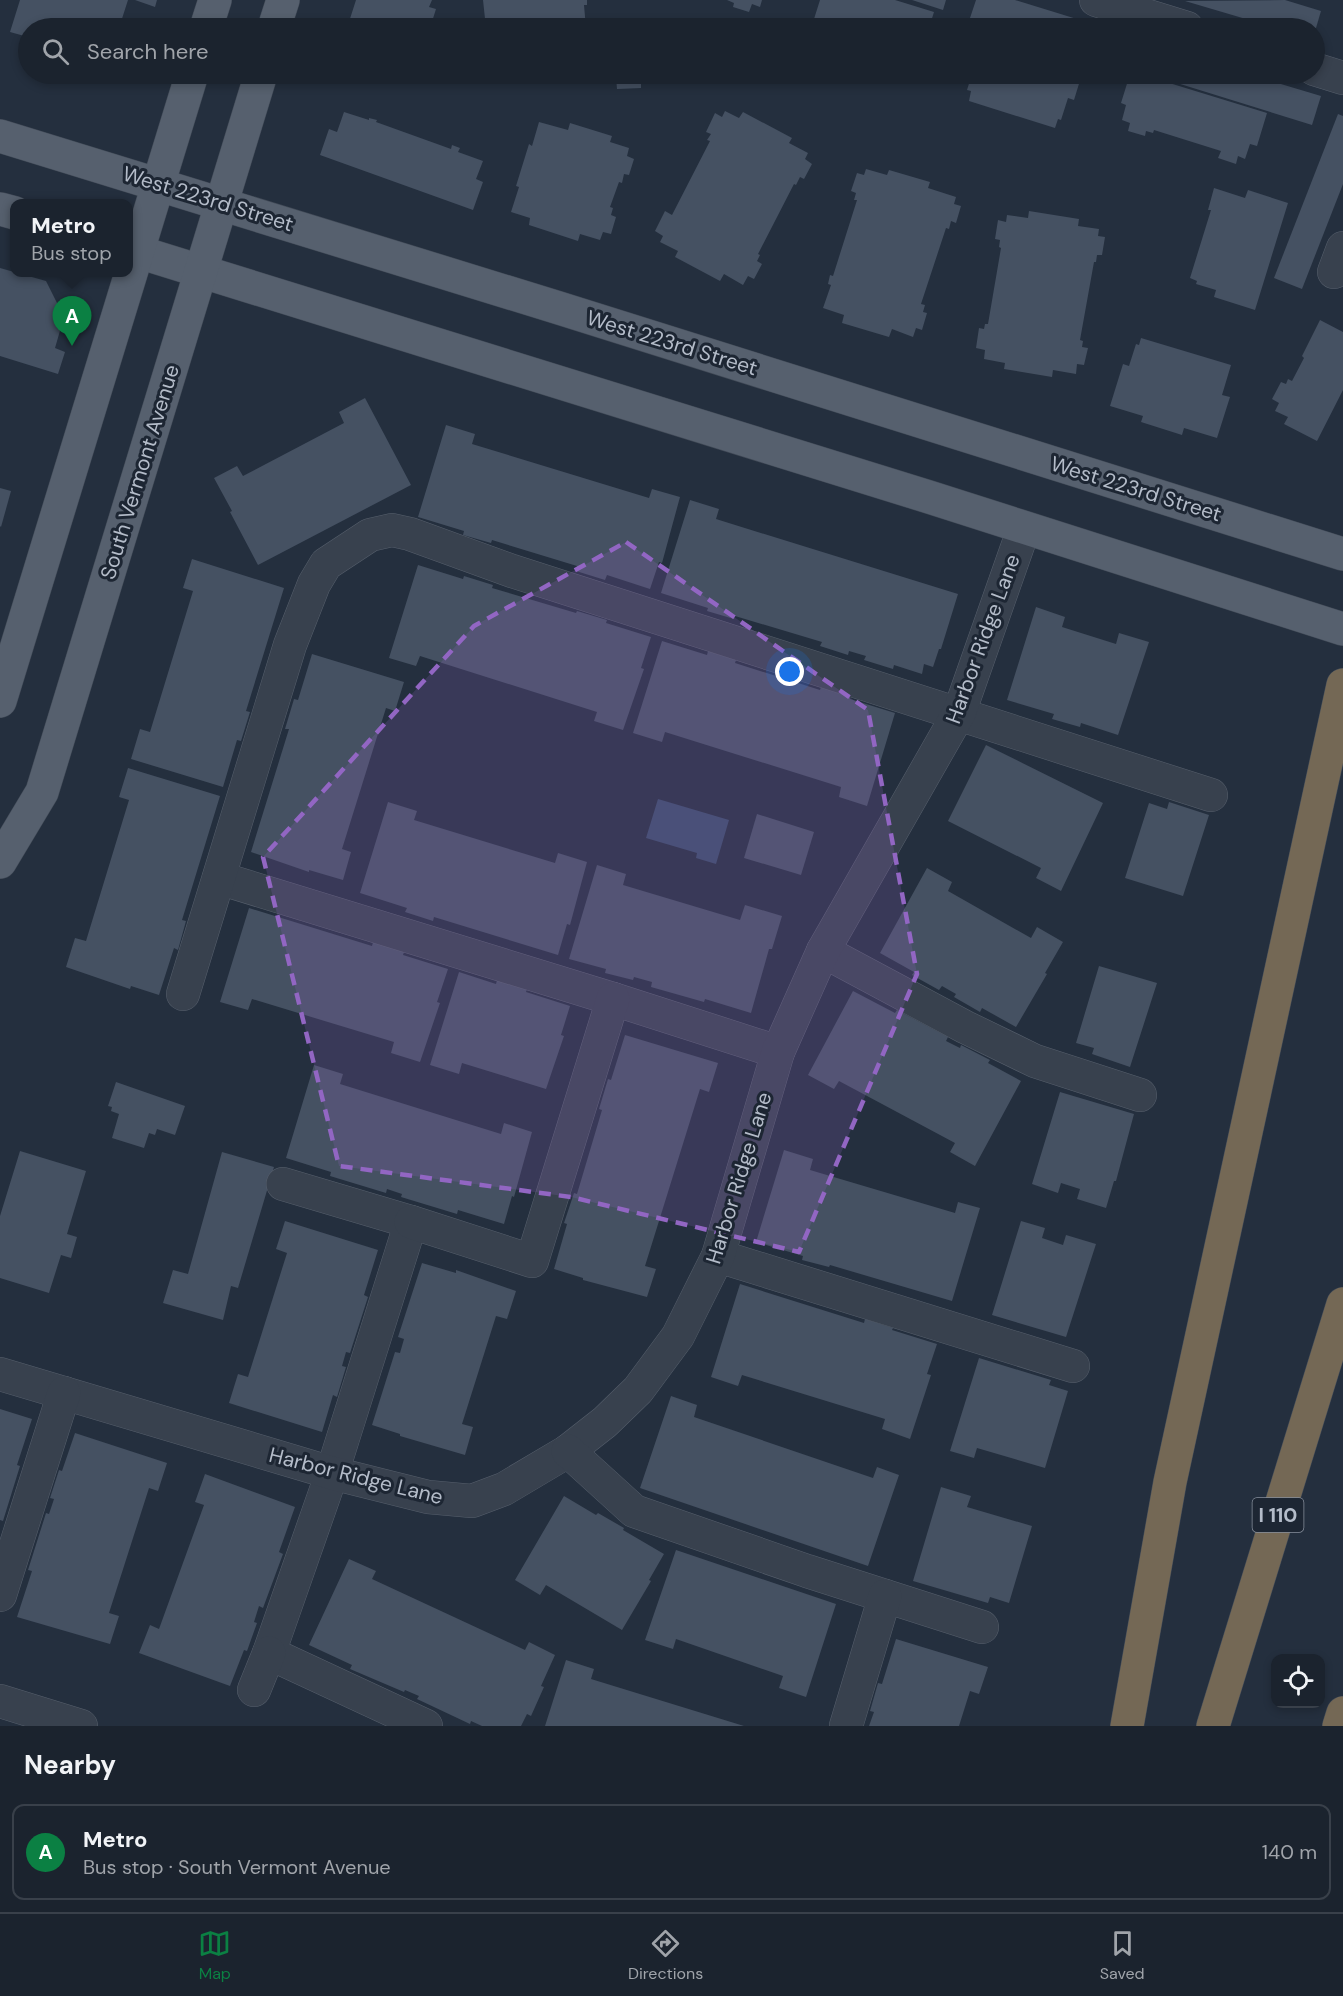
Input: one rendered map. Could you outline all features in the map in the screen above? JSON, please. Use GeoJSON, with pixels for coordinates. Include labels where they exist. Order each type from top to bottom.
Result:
{"type":"FeatureCollection","features":[{"type":"Feature","properties":{"kind":"highway"},"geometry":{"type":"LineString","coordinates":[[1127,1726],[1170,1482],[1343,685]]}},
{"type":"Feature","properties":{"kind":"highway","name":"I 110"},"geometry":{"type":"LineString","coordinates":[[1213,1726],[1343,1304]]}},
{"type":"Feature","properties":{"kind":"highway"},"geometry":{"type":"LineString","coordinates":[[1339,1726],[1343,1713]]}},
{"type":"Feature","properties":{"kind":"main road"},"geometry":{"type":"LineString","coordinates":[[209,18],[215,0]]}},
{"type":"Feature","properties":{"kind":"main road"},"geometry":{"type":"LineString","coordinates":[[277,18],[283,0]]}},
{"type":"Feature","properties":{"kind":"main road"},"geometry":{"type":"LineString","coordinates":[[133,247],[157,183],[189,84]]}},
{"type":"Feature","properties":{"kind":"main road","name":"South Vermont Avenue"},"geometry":{"type":"LineString","coordinates":[[0,862],[42,792],[258,84]]}},
{"type":"Feature","properties":{"kind":"main road","name":"West 223rd Street"},"geometry":{"type":"LineString","coordinates":[[0,136],[1343,554]]}},
{"type":"Feature","properties":{"kind":"main road"},"geometry":{"type":"LineString","coordinates":[[133,250],[1343,629]]}},
{"type":"Feature","properties":{"kind":"main road"},"geometry":{"type":"LineString","coordinates":[[0,701],[7,652],[124,277]]}},
{"type":"Feature","properties":{"kind":"lane"},"geometry":{"type":"LineString","coordinates":[[1096,0],[1154,18]]}},
{"type":"Feature","properties":{"kind":"lane"},"geometry":{"type":"LineString","coordinates":[[1325,72],[1343,78]]}},
{"type":"Feature","properties":{"kind":"lane","name":"Harbor Ridge Lane"},"geometry":{"type":"LineString","coordinates":[[0,1374],[332,1473],[428,1497],[472,1501],[504,1489],[568,1450],[605,1422],[638,1390],[678,1336],[718,1256],[778,1052],[823,951],[959,713],[1024,528]]}},
{"type":"Feature","properties":{"kind":"lane"},"geometry":{"type":"LineString","coordinates":[[183,994],[290,645],[314,584],[326,564],[370,535],[392,530],[1211,795]]}},
{"type":"Feature","properties":{"kind":"lane"},"geometry":{"type":"LineString","coordinates":[[219,878],[778,1052]]}},
{"type":"Feature","properties":{"kind":"lane"},"geometry":{"type":"LineString","coordinates":[[823,951],[965,1027],[1035,1061],[1140,1095]]}},
{"type":"Feature","properties":{"kind":"lane"},"geometry":{"type":"LineString","coordinates":[[284,1184],[532,1261],[613,999]]}},
{"type":"Feature","properties":{"kind":"lane"},"geometry":{"type":"LineString","coordinates":[[254,1690],[332,1473],[411,1222]]}},
{"type":"Feature","properties":{"kind":"lane"},"geometry":{"type":"LineString","coordinates":[[718,1256],[1073,1366]]}},
{"type":"Feature","properties":{"kind":"lane"},"geometry":{"type":"LineString","coordinates":[[0,1595],[64,1394]]}},
{"type":"Feature","properties":{"kind":"lane"},"geometry":{"type":"LineString","coordinates":[[568,1450],[634,1511],[982,1627]]}},
{"type":"Feature","properties":{"kind":"lane"},"geometry":{"type":"LineString","coordinates":[[846,1726],[885,1596]]}},
{"type":"Feature","properties":{"kind":"lane"},"geometry":{"type":"LineString","coordinates":[[269,1653],[426,1726]]}},
{"type":"Feature","properties":{"kind":"lane"},"geometry":{"type":"LineString","coordinates":[[0,1701],[81,1726]]}},
{"type":"Feature","properties":{"kind":"highlighted area"},"geometry":{"type":"Polygon","coordinates":[[[626,542],[868,710],[917,974],[799,1252],[571,1197],[339,1166],[263,857],[474,626],[626,542]]]}},
{"type":"Feature","properties":{"kind":"water"},"geometry":{"type":"Polygon","coordinates":[[[658,799],[729,820],[716,864],[696,858],[697,853],[646,838],[658,799]]]}},
{"type":"Feature","properties":{"kind":"building"},"geometry":{"type":"Polygon","coordinates":[[[20,0],[128,0],[122,18],[18,18],[18,34],[10,32],[20,0]]]}},
{"type":"Feature","properties":{"kind":"building"},"geometry":{"type":"Polygon","coordinates":[[[135,0],[157,0],[155,7],[135,0]]]}},
{"type":"Feature","properties":{"kind":"building"},"geometry":{"type":"Polygon","coordinates":[[[356,0],[432,0],[429,7],[436,9],[433,18],[350,18],[356,0]]]}},
{"type":"Feature","properties":{"kind":"building"},"geometry":{"type":"Polygon","coordinates":[[[483,0],[587,0],[587,5],[584,5],[585,18],[485,18],[483,0]]]}},
{"type":"Feature","properties":{"kind":"building"},"geometry":{"type":"Polygon","coordinates":[[[727,0],[762,0],[760,7],[752,4],[749,12],[733,7],[734,3],[727,0]]]}},
{"type":"Feature","properties":{"kind":"building"},"geometry":{"type":"Polygon","coordinates":[[[820,0],[895,0],[934,12],[932,18],[814,18],[820,0]]]}},
{"type":"Feature","properties":{"kind":"building"},"geometry":{"type":"Polygon","coordinates":[[[912,0],[946,0],[943,10],[912,0]]]}},
{"type":"Feature","properties":{"kind":"building"},"geometry":{"type":"Polygon","coordinates":[[[976,0],[1015,0],[1074,18],[970,18],[976,0]]]}},
{"type":"Feature","properties":{"kind":"building"},"geometry":{"type":"Polygon","coordinates":[[[1285,0],[1321,11],[1319,18],[1242,18],[1185,1],[1285,0]]]}},
{"type":"Feature","properties":{"kind":"building"},"geometry":{"type":"Polygon","coordinates":[[[617,84],[641,84],[641,88],[617,89],[617,84]]]}},
{"type":"Feature","properties":{"kind":"building"},"geometry":{"type":"Polygon","coordinates":[[[969,84],[1079,84],[1074,100],[1068,98],[1061,120],[1058,119],[1055,128],[969,101],[971,91],[967,90],[969,84]]]}},
{"type":"Feature","properties":{"kind":"building"},"geometry":{"type":"Polygon","coordinates":[[[1127,84],[1173,84],[1267,113],[1257,146],[1250,144],[1245,159],[1238,156],[1236,164],[1218,158],[1221,151],[1154,130],[1153,133],[1146,131],[1145,136],[1128,131],[1130,123],[1122,120],[1126,105],[1121,103],[1127,84]]]}},
{"type":"Feature","properties":{"kind":"building"},"geometry":{"type":"Polygon","coordinates":[[[1180,84],[1281,84],[1321,96],[1312,125],[1180,84]]]}},
{"type":"Feature","properties":{"kind":"building"},"geometry":{"type":"Polygon","coordinates":[[[725,111],[739,118],[743,112],[792,138],[789,143],[808,153],[805,159],[812,164],[804,179],[800,177],[796,185],[794,184],[758,254],[760,255],[757,261],[762,264],[754,279],[748,276],[743,285],[724,274],[720,281],[675,257],[678,251],[660,242],[663,236],[655,231],[665,211],[672,215],[710,141],[707,140],[711,134],[706,132],[715,113],[722,117],[725,111]]]}},
{"type":"Feature","properties":{"kind":"building"},"geometry":{"type":"Polygon","coordinates":[[[344,112],[369,120],[369,118],[377,120],[376,122],[451,149],[452,145],[460,148],[458,152],[483,161],[476,179],[483,182],[473,210],[320,155],[329,129],[337,132],[344,112]]]}},
{"type":"Feature","properties":{"kind":"building"},"geometry":{"type":"Polygon","coordinates":[[[1338,114],[1343,116],[1343,184],[1302,289],[1274,278],[1338,114]]]}},
{"type":"Feature","properties":{"kind":"building"},"geometry":{"type":"Polygon","coordinates":[[[539,122],[568,130],[570,123],[612,136],[610,142],[629,148],[627,156],[634,159],[629,175],[624,174],[622,183],[619,182],[610,207],[613,208],[611,215],[616,217],[611,234],[603,232],[600,240],[580,234],[578,241],[529,225],[530,218],[511,212],[519,187],[516,186],[529,144],[532,146],[539,122]]]}},
{"type":"Feature","properties":{"kind":"building"},"geometry":{"type":"Polygon","coordinates":[[[866,169],[887,175],[889,170],[930,182],[928,188],[956,197],[954,204],[961,206],[956,223],[951,221],[949,229],[946,228],[921,304],[925,305],[923,312],[927,313],[922,330],[916,328],[913,337],[892,329],[889,337],[842,323],[844,315],[823,308],[831,285],[828,284],[830,275],[833,276],[857,200],[854,200],[856,193],[851,191],[857,173],[864,175],[866,169]]]}},
{"type":"Feature","properties":{"kind":"building"},"geometry":{"type":"Polygon","coordinates":[[[1214,188],[1245,198],[1248,190],[1288,203],[1255,310],[1214,297],[1216,290],[1196,284],[1197,281],[1190,278],[1211,210],[1208,210],[1214,188]]]}},
{"type":"Feature","properties":{"kind":"building"},"geometry":{"type":"Polygon","coordinates":[[[1029,211],[1079,219],[1078,226],[1099,229],[1098,236],[1105,237],[1102,255],[1097,255],[1096,262],[1094,262],[1080,340],[1083,341],[1082,347],[1088,348],[1084,365],[1077,364],[1076,374],[1053,370],[1052,377],[1004,369],[1005,363],[984,359],[985,350],[976,348],[979,328],[984,329],[985,324],[988,324],[1001,248],[999,247],[1000,240],[995,239],[998,220],[1006,222],[1007,215],[1028,218],[1029,211]]]}},
{"type":"Feature","properties":{"kind":"building"},"geometry":{"type":"Polygon","coordinates":[[[0,268],[10,271],[10,277],[32,277],[46,281],[64,317],[55,348],[65,352],[58,374],[0,356],[0,268]]]}},
{"type":"Feature","properties":{"kind":"building"},"geometry":{"type":"Polygon","coordinates":[[[1320,320],[1343,332],[1343,390],[1317,441],[1284,424],[1288,417],[1275,411],[1279,403],[1272,399],[1281,382],[1286,384],[1288,379],[1292,381],[1320,320]]]}},
{"type":"Feature","properties":{"kind":"building"},"geometry":{"type":"Polygon","coordinates":[[[1141,338],[1231,365],[1222,395],[1230,397],[1217,438],[1184,428],[1182,435],[1141,422],[1143,416],[1110,406],[1123,364],[1129,366],[1136,344],[1139,345],[1141,338]]]}},
{"type":"Feature","properties":{"kind":"building"},"geometry":{"type":"Polygon","coordinates":[[[365,398],[411,485],[258,565],[214,478],[237,466],[243,476],[344,423],[339,412],[365,398]]]}},
{"type":"Feature","properties":{"kind":"building"},"geometry":{"type":"Polygon","coordinates":[[[446,425],[475,434],[472,444],[649,498],[652,489],[680,497],[662,563],[659,562],[650,589],[607,575],[605,580],[576,571],[577,566],[492,540],[491,543],[463,535],[464,531],[418,517],[446,425]]]}},
{"type":"Feature","properties":{"kind":"building"},"geometry":{"type":"Polygon","coordinates":[[[0,488],[11,491],[1,527],[0,526],[0,488]]]}},
{"type":"Feature","properties":{"kind":"building"},"geometry":{"type":"Polygon","coordinates":[[[690,500],[719,509],[716,519],[958,594],[933,667],[924,664],[922,674],[894,665],[893,669],[864,660],[866,656],[849,651],[848,655],[820,646],[822,642],[735,616],[734,619],[707,611],[708,608],[661,593],[690,500]]]}},
{"type":"Feature","properties":{"kind":"building"},"geometry":{"type":"Polygon","coordinates":[[[192,559],[284,588],[246,711],[250,712],[241,741],[237,740],[223,787],[131,759],[140,729],[150,732],[193,591],[183,588],[192,559]]]}},
{"type":"Feature","properties":{"kind":"building"},"geometry":{"type":"Polygon","coordinates":[[[418,565],[463,579],[464,576],[493,585],[492,588],[607,620],[606,623],[651,637],[641,668],[644,669],[623,730],[594,721],[597,712],[420,656],[416,666],[389,658],[418,565]]]}},
{"type":"Feature","properties":{"kind":"building"},"geometry":{"type":"Polygon","coordinates":[[[1036,607],[1065,617],[1062,627],[1116,644],[1119,633],[1149,642],[1118,735],[1081,723],[1080,727],[1052,719],[1054,714],[1007,700],[1036,607]]]}},
{"type":"Feature","properties":{"kind":"building"},"geometry":{"type":"Polygon","coordinates":[[[662,641],[707,655],[708,651],[736,660],[735,663],[820,690],[821,687],[895,713],[867,806],[839,797],[841,787],[665,732],[662,742],[633,733],[662,641]]]}},
{"type":"Feature","properties":{"kind":"building"},"geometry":{"type":"Polygon","coordinates":[[[312,654],[404,682],[395,711],[386,708],[342,849],[351,852],[343,880],[309,870],[309,872],[251,852],[289,729],[285,729],[294,699],[298,700],[312,654]]]}},
{"type":"Feature","properties":{"kind":"building"},"geometry":{"type":"Polygon","coordinates":[[[986,745],[1103,803],[1061,891],[1036,878],[1041,868],[948,821],[986,745]]]}},
{"type":"Feature","properties":{"kind":"building"},"geometry":{"type":"Polygon","coordinates":[[[128,768],[220,796],[182,920],[186,921],[178,950],[174,948],[159,995],[131,986],[130,989],[66,967],[75,938],[86,941],[129,800],[119,797],[128,768]]]}},
{"type":"Feature","properties":{"kind":"building"},"geometry":{"type":"Polygon","coordinates":[[[388,802],[417,811],[414,820],[555,863],[558,853],[587,862],[570,925],[567,924],[558,955],[434,917],[433,921],[405,912],[407,908],[360,893],[388,802]]]}},
{"type":"Feature","properties":{"kind":"building"},"geometry":{"type":"Polygon","coordinates":[[[1169,802],[1209,815],[1183,896],[1125,878],[1149,803],[1167,809],[1169,802]]]}},
{"type":"Feature","properties":{"kind":"building"},"geometry":{"type":"Polygon","coordinates":[[[757,814],[814,832],[801,875],[744,858],[757,814]]]}},
{"type":"Feature","properties":{"kind":"building"},"geometry":{"type":"Polygon","coordinates":[[[597,865],[626,874],[623,885],[740,920],[745,905],[782,916],[772,949],[769,949],[751,1013],[705,999],[704,1002],[651,987],[652,982],[605,973],[606,969],[569,959],[597,865]]]}},
{"type":"Feature","properties":{"kind":"building"},"geometry":{"type":"Polygon","coordinates":[[[927,868],[952,882],[948,891],[1031,938],[1037,927],[1063,942],[1016,1027],[982,1008],[980,1012],[954,997],[956,994],[942,986],[939,990],[912,975],[914,972],[880,953],[927,868]]]}},
{"type":"Feature","properties":{"kind":"building"},"geometry":{"type":"Polygon","coordinates":[[[249,908],[372,946],[373,942],[404,952],[403,955],[448,969],[437,1002],[440,1003],[420,1062],[391,1053],[394,1042],[252,999],[248,1010],[220,1002],[249,908]]]}},
{"type":"Feature","properties":{"kind":"building"},"geometry":{"type":"Polygon","coordinates":[[[1099,966],[1157,983],[1130,1067],[1092,1054],[1094,1048],[1076,1043],[1099,966]]]}},
{"type":"Feature","properties":{"kind":"building"},"geometry":{"type":"Polygon","coordinates":[[[459,972],[496,984],[497,980],[527,989],[526,992],[570,1006],[561,1035],[564,1036],[546,1089],[462,1063],[459,1074],[430,1065],[459,972]]]}},
{"type":"Feature","properties":{"kind":"building"},"geometry":{"type":"Polygon","coordinates":[[[853,991],[895,1013],[897,1010],[948,1037],[946,1041],[960,1048],[961,1045],[990,1060],[988,1063],[1021,1081],[975,1166],[950,1152],[955,1143],[839,1081],[834,1089],[808,1075],[853,991]]]}},
{"type":"Feature","properties":{"kind":"building"},"geometry":{"type":"Polygon","coordinates":[[[625,1035],[718,1063],[709,1092],[700,1089],[645,1266],[656,1269],[647,1297],[583,1280],[583,1278],[554,1269],[567,1224],[564,1223],[574,1193],[577,1194],[602,1110],[599,1109],[608,1079],[611,1080],[625,1035]]]}},
{"type":"Feature","properties":{"kind":"building"},"geometry":{"type":"Polygon","coordinates":[[[314,1065],[343,1074],[340,1084],[501,1134],[504,1123],[532,1132],[504,1224],[458,1210],[457,1214],[401,1197],[402,1194],[387,1189],[386,1193],[330,1176],[331,1172],[286,1158],[314,1065]]]}},
{"type":"Feature","properties":{"kind":"building"},"geometry":{"type":"Polygon","coordinates":[[[116,1082],[185,1106],[175,1135],[157,1129],[155,1135],[149,1133],[144,1148],[112,1138],[119,1114],[111,1111],[112,1107],[108,1106],[116,1082]]]}},
{"type":"Feature","properties":{"kind":"building"},"geometry":{"type":"Polygon","coordinates":[[[1060,1092],[1134,1114],[1116,1181],[1114,1181],[1106,1208],[1077,1199],[1080,1189],[1061,1183],[1058,1193],[1032,1184],[1060,1092]]]}},
{"type":"Feature","properties":{"kind":"building"},"geometry":{"type":"Polygon","coordinates":[[[784,1150],[813,1159],[810,1170],[955,1213],[958,1202],[980,1208],[952,1301],[830,1265],[829,1267],[802,1260],[803,1256],[756,1242],[784,1150]]]}},
{"type":"Feature","properties":{"kind":"building"},"geometry":{"type":"Polygon","coordinates":[[[20,1151],[86,1171],[67,1234],[77,1237],[71,1258],[61,1255],[49,1293],[0,1278],[0,1216],[20,1151]]]}},
{"type":"Feature","properties":{"kind":"building"},"geometry":{"type":"Polygon","coordinates":[[[222,1152],[274,1167],[238,1288],[231,1286],[223,1320],[163,1303],[173,1270],[188,1274],[222,1152]]]}},
{"type":"Feature","properties":{"kind":"building"},"geometry":{"type":"Polygon","coordinates":[[[285,1221],[378,1250],[364,1295],[368,1297],[350,1353],[346,1352],[342,1366],[346,1367],[337,1397],[333,1395],[322,1432],[229,1403],[238,1374],[248,1377],[287,1253],[276,1249],[285,1221]]]}},
{"type":"Feature","properties":{"kind":"building"},"geometry":{"type":"Polygon","coordinates":[[[1021,1221],[1045,1228],[1042,1238],[1063,1245],[1066,1235],[1096,1244],[1066,1337],[992,1315],[1021,1221]]]}},
{"type":"Feature","properties":{"kind":"building"},"geometry":{"type":"Polygon","coordinates":[[[422,1263],[456,1273],[456,1270],[516,1291],[507,1319],[496,1316],[462,1424],[473,1427],[465,1455],[400,1436],[400,1434],[372,1425],[395,1352],[400,1353],[404,1339],[398,1337],[422,1263]]]}},
{"type":"Feature","properties":{"kind":"building"},"geometry":{"type":"Polygon","coordinates":[[[740,1284],[864,1323],[865,1319],[937,1344],[927,1374],[931,1375],[910,1439],[882,1429],[885,1419],[742,1375],[738,1386],[711,1377],[740,1284]]]}},
{"type":"Feature","properties":{"kind":"building"},"geometry":{"type":"Polygon","coordinates":[[[979,1358],[1051,1380],[1049,1385],[1068,1391],[1045,1468],[977,1448],[974,1458],[950,1451],[979,1358]]]}},
{"type":"Feature","properties":{"kind":"building"},"geometry":{"type":"Polygon","coordinates":[[[671,1396],[697,1405],[694,1417],[873,1478],[877,1467],[899,1475],[868,1566],[640,1488],[671,1396]]]}},
{"type":"Feature","properties":{"kind":"building"},"geometry":{"type":"Polygon","coordinates":[[[0,1409],[32,1419],[17,1465],[20,1466],[3,1521],[0,1520],[0,1409]]]}},
{"type":"Feature","properties":{"kind":"building"},"geometry":{"type":"Polygon","coordinates":[[[75,1433],[167,1463],[158,1491],[149,1488],[109,1613],[119,1616],[110,1644],[17,1617],[32,1571],[28,1570],[46,1513],[49,1514],[54,1499],[50,1498],[75,1433]]]}},
{"type":"Feature","properties":{"kind":"building"},"geometry":{"type":"Polygon","coordinates":[[[205,1474],[295,1507],[279,1552],[283,1554],[263,1608],[259,1606],[254,1622],[257,1623],[247,1651],[244,1650],[230,1686],[139,1653],[150,1625],[159,1629],[204,1505],[195,1502],[205,1474]]]}},
{"type":"Feature","properties":{"kind":"building"},"geometry":{"type":"Polygon","coordinates":[[[941,1487],[971,1496],[967,1507],[1032,1526],[1009,1603],[990,1597],[988,1603],[913,1581],[941,1487]]]}},
{"type":"Feature","properties":{"kind":"building"},"geometry":{"type":"Polygon","coordinates":[[[564,1496],[624,1528],[623,1530],[664,1554],[622,1630],[546,1585],[540,1595],[515,1580],[564,1496]]]}},
{"type":"Feature","properties":{"kind":"building"},"geometry":{"type":"Polygon","coordinates":[[[676,1550],[836,1604],[806,1697],[779,1688],[783,1676],[676,1639],[673,1649],[645,1640],[676,1550]]]}},
{"type":"Feature","properties":{"kind":"building"},"geometry":{"type":"Polygon","coordinates":[[[349,1559],[376,1571],[372,1579],[525,1650],[529,1642],[555,1655],[531,1716],[527,1714],[521,1726],[482,1726],[471,1721],[470,1724],[417,1699],[419,1696],[350,1669],[352,1665],[309,1645],[349,1559]]]}},
{"type":"Feature","properties":{"kind":"building"},"geometry":{"type":"Polygon","coordinates":[[[896,1639],[988,1667],[979,1694],[970,1691],[959,1726],[869,1726],[874,1712],[870,1711],[878,1683],[882,1684],[896,1639]]]}},
{"type":"Feature","properties":{"kind":"building"},"geometry":{"type":"Polygon","coordinates":[[[566,1660],[594,1669],[591,1679],[744,1726],[545,1726],[566,1660]]]}},
{"type":"Feature","properties":{"kind":"place","name":"Metro"},"geometry":{"type":"Point","coordinates":[72,346]}}]}
